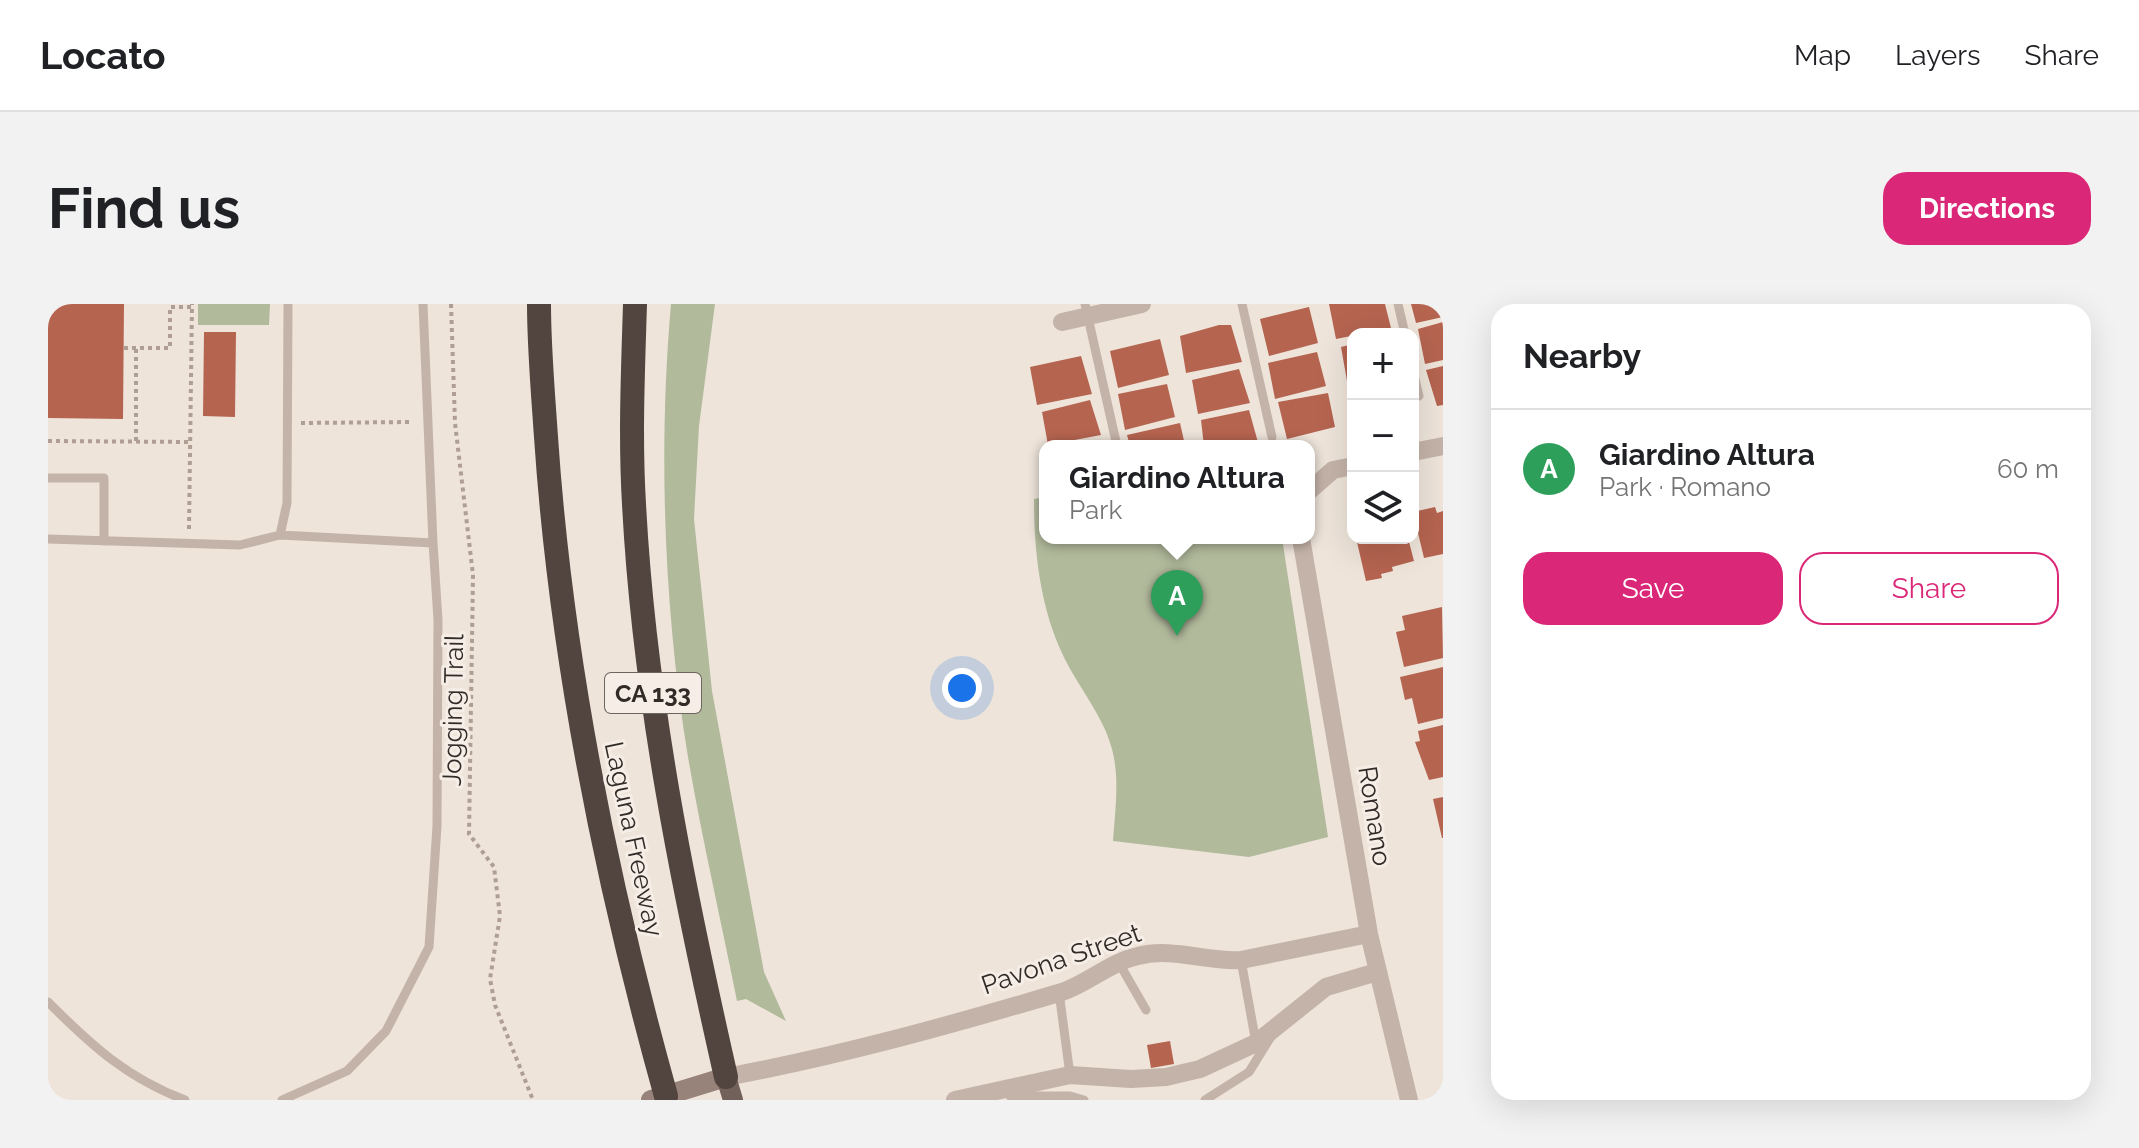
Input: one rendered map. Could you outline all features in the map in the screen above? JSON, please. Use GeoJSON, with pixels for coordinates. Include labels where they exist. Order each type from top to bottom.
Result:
{"type":"FeatureCollection","features":[{"type":"Feature","properties":{"kind":"highway","name":"Laguna Freeway"},"geometry":{"type":"LineString","coordinates":[[539,304],[550,496],[578,703],[592,788],[661,1099]]}},
{"type":"Feature","properties":{"kind":"highway","name":"Laguna Freeway"},"geometry":{"type":"LineString","coordinates":[[635,304],[634,503],[655,714],[680,861],[730,1088]]}},
{"type":"Feature","properties":{"kind":"main road"},"geometry":{"type":"LineString","coordinates":[[661,1099],[730,1088]]}},
{"type":"Feature","properties":{"kind":"street"},"geometry":{"type":"LineString","coordinates":[[1062,322],[1086,310],[1142,304]]}},
{"type":"Feature","properties":{"kind":"street"},"geometry":{"type":"LineString","coordinates":[[1419,451],[1443,446]]}},
{"type":"Feature","properties":{"kind":"street"},"geometry":{"type":"LineString","coordinates":[[1315,486],[1333,470],[1347,467]]}},
{"type":"Feature","properties":{"kind":"street","name":"Romano"},"geometry":{"type":"LineString","coordinates":[[1302,544],[1369,934],[1409,1100]]}},
{"type":"Feature","properties":{"kind":"street","name":"Pavona Street"},"geometry":{"type":"LineString","coordinates":[[730,1088],[1059,992],[1092,980],[1119,963],[1138,956],[1160,953],[1241,960],[1369,934]]}},
{"type":"Feature","properties":{"kind":"street"},"geometry":{"type":"LineString","coordinates":[[957,1100],[1070,1075],[1166,1077],[1200,1069],[1256,1043],[1326,987],[1377,972]]}},
{"type":"Feature","properties":{"kind":"lane"},"geometry":{"type":"LineString","coordinates":[[280,535],[287,503],[288,304]]}},
{"type":"Feature","properties":{"kind":"lane"},"geometry":{"type":"LineString","coordinates":[[282,1100],[347,1071],[386,1031],[429,947],[438,810],[438,620],[423,304]]}},
{"type":"Feature","properties":{"kind":"lane"},"geometry":{"type":"LineString","coordinates":[[1242,304],[1272,437]]}},
{"type":"Feature","properties":{"kind":"lane"},"geometry":{"type":"LineString","coordinates":[[1398,304],[1404,328]]}},
{"type":"Feature","properties":{"kind":"lane"},"geometry":{"type":"LineString","coordinates":[[1086,310],[1116,440]]}},
{"type":"Feature","properties":{"kind":"lane"},"geometry":{"type":"LineString","coordinates":[[48,478],[104,478],[104,541]]}},
{"type":"Feature","properties":{"kind":"lane"},"geometry":{"type":"LineString","coordinates":[[48,539],[240,545],[280,535],[433,543]]}},
{"type":"Feature","properties":{"kind":"lane"},"geometry":{"type":"LineString","coordinates":[[1241,960],[1256,1043]]}},
{"type":"Feature","properties":{"kind":"lane"},"geometry":{"type":"LineString","coordinates":[[1119,963],[1146,1010]]}},
{"type":"Feature","properties":{"kind":"lane"},"geometry":{"type":"LineString","coordinates":[[1059,992],[1070,1075]]}},
{"type":"Feature","properties":{"kind":"lane"},"geometry":{"type":"LineString","coordinates":[[48,1002],[101,1053],[146,1085],[185,1100]]}},
{"type":"Feature","properties":{"kind":"lane"},"geometry":{"type":"LineString","coordinates":[[1205,1100],[1249,1072],[1273,1031]]}},
{"type":"Feature","properties":{"kind":"lane"},"geometry":{"type":"LineString","coordinates":[[957,1100],[1037,1094],[1084,1100]]}},
{"type":"Feature","properties":{"kind":"path","name":"Jogging Trail"},"geometry":{"type":"LineString","coordinates":[[451,304],[455,423],[473,575],[469,834],[494,867],[500,916],[490,979],[495,1005],[533,1100]]}},
{"type":"Feature","properties":{"kind":"path"},"geometry":{"type":"LineString","coordinates":[[124,348],[170,348],[170,307],[192,305],[189,543]]}},
{"type":"Feature","properties":{"kind":"path"},"geometry":{"type":"LineString","coordinates":[[136,348],[136,441]]}},
{"type":"Feature","properties":{"kind":"path"},"geometry":{"type":"LineString","coordinates":[[287,426],[306,422],[428,422]]}},
{"type":"Feature","properties":{"kind":"path"},"geometry":{"type":"LineString","coordinates":[[48,441],[190,442]]}},
{"type":"Feature","properties":{"kind":"green space"},"geometry":{"type":"Polygon","coordinates":[[[198,304],[270,304],[269,325],[198,325],[198,304]]]}},
{"type":"Feature","properties":{"kind":"green space"},"geometry":{"type":"Polygon","coordinates":[[[671,304],[715,304],[699,426],[694,519],[712,691],[764,972],[786,1021],[746,999],[737,1001],[688,757],[673,645],[666,531],[665,416],[671,304]]]}},
{"type":"Feature","properties":{"kind":"green space"},"geometry":{"type":"Polygon","coordinates":[[[1039,498],[1039,544],[1283,544],[1328,837],[1249,857],[1113,841],[1116,784],[1112,749],[1099,717],[1059,647],[1052,627],[1041,585],[1034,499],[1039,498]]]}},
{"type":"Feature","properties":{"kind":"building"},"geometry":{"type":"Polygon","coordinates":[[[48,304],[124,304],[123,419],[48,418],[48,304]]]}},
{"type":"Feature","properties":{"kind":"building"},"geometry":{"type":"Polygon","coordinates":[[[1329,304],[1385,304],[1391,328],[1347,328],[1347,337],[1336,339],[1329,304]]]}},
{"type":"Feature","properties":{"kind":"building"},"geometry":{"type":"Polygon","coordinates":[[[1411,304],[1443,304],[1443,317],[1416,323],[1411,304]]]}},
{"type":"Feature","properties":{"kind":"building"},"geometry":{"type":"Polygon","coordinates":[[[1309,307],[1318,343],[1269,356],[1260,319],[1309,307]]]}},
{"type":"Feature","properties":{"kind":"building"},"geometry":{"type":"Polygon","coordinates":[[[1443,322],[1443,360],[1425,364],[1419,329],[1443,322]]]}},
{"type":"Feature","properties":{"kind":"building"},"geometry":{"type":"Polygon","coordinates":[[[1219,325],[1231,325],[1242,362],[1186,373],[1180,336],[1219,325]]]}},
{"type":"Feature","properties":{"kind":"building"},"geometry":{"type":"Polygon","coordinates":[[[204,332],[236,332],[235,417],[203,416],[204,332]]]}},
{"type":"Feature","properties":{"kind":"building"},"geometry":{"type":"Polygon","coordinates":[[[1160,339],[1169,375],[1118,388],[1110,351],[1160,339]]]}},
{"type":"Feature","properties":{"kind":"building"},"geometry":{"type":"Polygon","coordinates":[[[1347,346],[1347,381],[1341,347],[1347,346]]]}},
{"type":"Feature","properties":{"kind":"building"},"geometry":{"type":"Polygon","coordinates":[[[1317,352],[1326,386],[1275,399],[1268,363],[1317,352]]]}},
{"type":"Feature","properties":{"kind":"building"},"geometry":{"type":"Polygon","coordinates":[[[1081,356],[1092,394],[1037,405],[1030,367],[1081,356]]]}},
{"type":"Feature","properties":{"kind":"building"},"geometry":{"type":"Polygon","coordinates":[[[1443,366],[1443,405],[1437,406],[1426,370],[1443,366]]]}},
{"type":"Feature","properties":{"kind":"building"},"geometry":{"type":"Polygon","coordinates":[[[1239,369],[1250,403],[1198,414],[1192,380],[1239,369]]]}},
{"type":"Feature","properties":{"kind":"building"},"geometry":{"type":"Polygon","coordinates":[[[1167,384],[1175,417],[1125,430],[1118,394],[1167,384]]]}},
{"type":"Feature","properties":{"kind":"building"},"geometry":{"type":"Polygon","coordinates":[[[1328,393],[1335,427],[1287,439],[1278,402],[1328,393]]]}},
{"type":"Feature","properties":{"kind":"building"},"geometry":{"type":"Polygon","coordinates":[[[1090,400],[1101,435],[1074,440],[1047,440],[1042,412],[1090,400]]]}},
{"type":"Feature","properties":{"kind":"building"},"geometry":{"type":"Polygon","coordinates":[[[1249,410],[1257,440],[1203,440],[1201,420],[1249,410]]]}},
{"type":"Feature","properties":{"kind":"building"},"geometry":{"type":"Polygon","coordinates":[[[1180,423],[1184,440],[1128,440],[1127,435],[1180,423]]]}},
{"type":"Feature","properties":{"kind":"building"},"geometry":{"type":"Polygon","coordinates":[[[1435,507],[1437,513],[1443,511],[1443,554],[1424,558],[1419,537],[1419,511],[1435,507]]]}},
{"type":"Feature","properties":{"kind":"building"},"geometry":{"type":"Polygon","coordinates":[[[1357,544],[1410,544],[1414,561],[1392,567],[1393,571],[1381,574],[1382,578],[1366,581],[1357,544]]]}},
{"type":"Feature","properties":{"kind":"building"},"geometry":{"type":"Polygon","coordinates":[[[1442,607],[1443,658],[1404,667],[1396,632],[1405,630],[1402,616],[1442,607]]]}},
{"type":"Feature","properties":{"kind":"building"},"geometry":{"type":"Polygon","coordinates":[[[1443,667],[1443,718],[1418,724],[1412,698],[1405,700],[1400,677],[1443,667]]]}},
{"type":"Feature","properties":{"kind":"building"},"geometry":{"type":"Polygon","coordinates":[[[1443,725],[1443,777],[1429,780],[1415,742],[1420,741],[1418,731],[1443,725]]]}},
{"type":"Feature","properties":{"kind":"building"},"geometry":{"type":"Polygon","coordinates":[[[1443,797],[1443,838],[1442,838],[1433,799],[1443,797]]]}},
{"type":"Feature","properties":{"kind":"building"},"geometry":{"type":"Polygon","coordinates":[[[1170,1041],[1174,1064],[1151,1068],[1147,1045],[1170,1041]]]}},
{"type":"Feature","properties":{"kind":"place","name":"Giardino Altura"},"geometry":{"type":"Point","coordinates":[1177,636]}}]}
